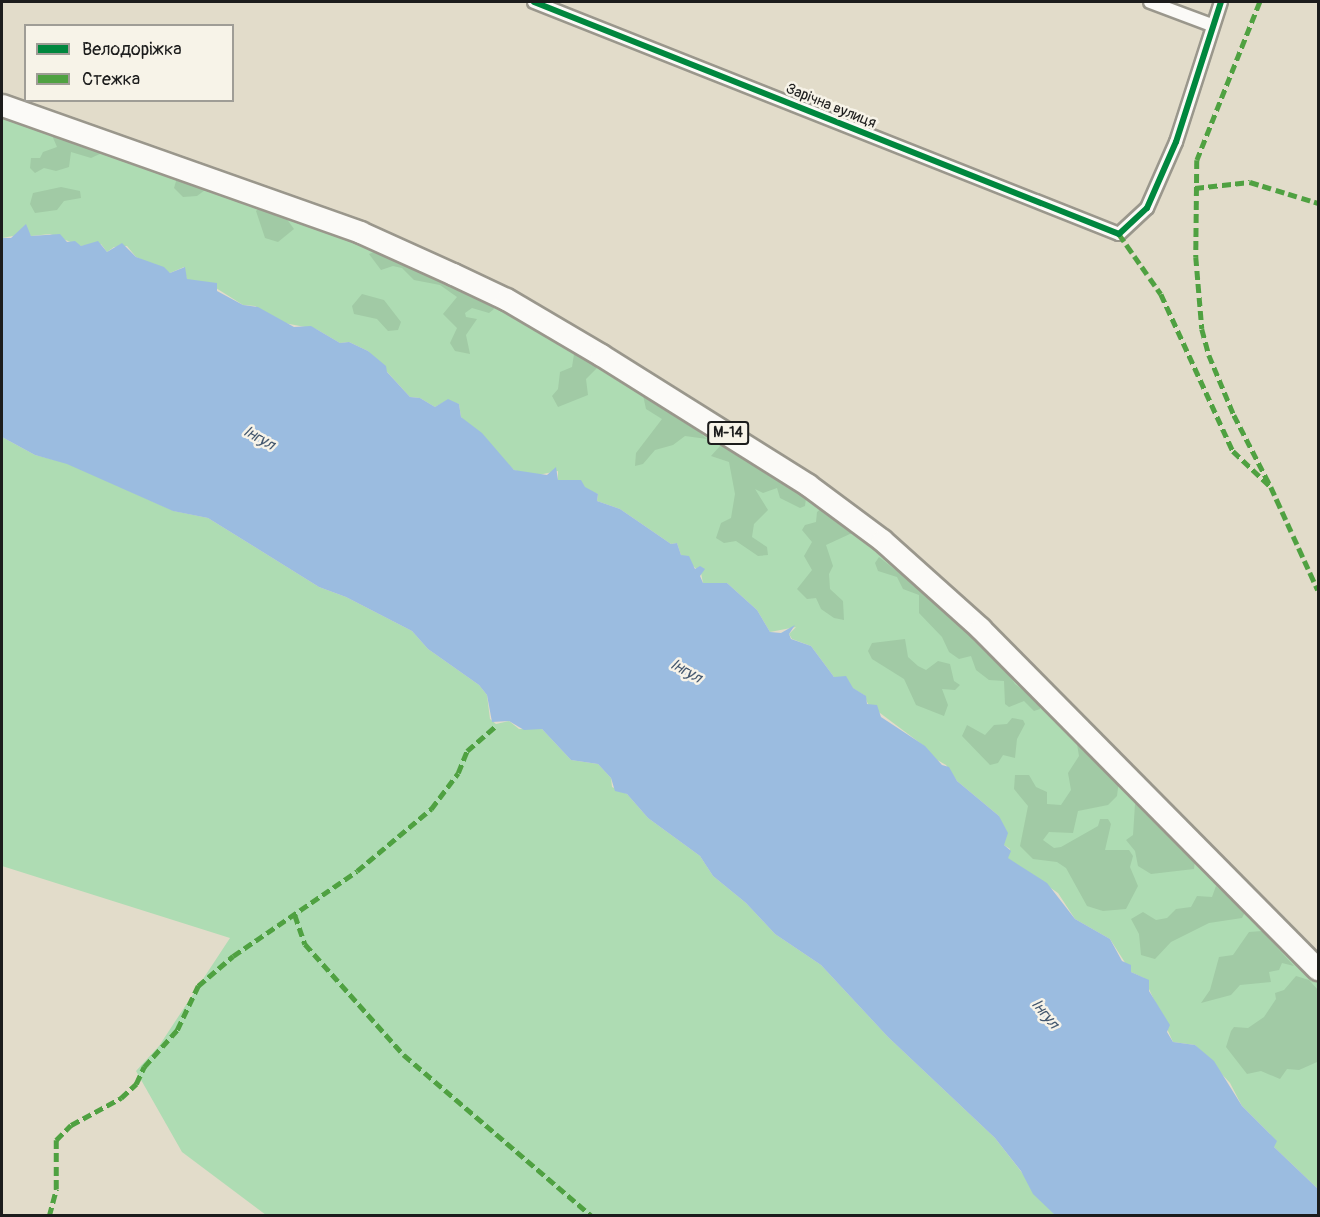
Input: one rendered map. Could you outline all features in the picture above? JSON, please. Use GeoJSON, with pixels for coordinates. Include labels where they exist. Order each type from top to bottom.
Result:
{"type":"FeatureCollection","features":[{"type":"Feature","properties":{"kind":"highway","name":"М-14"},"geometry":{"type":"LineString","coordinates":[[2,105],[360,232],[453,274],[506,299],[601,355],[808,485],[882,540],[980,628],[1318,969]]}},
{"type":"Feature","properties":{"kind":"street","name":"Зарічна вулиця"},"geometry":{"type":"LineString","coordinates":[[539,2],[1119,234],[1147,208],[1176,142],[1212,25]]}},
{"type":"Feature","properties":{"kind":"street"},"geometry":{"type":"LineString","coordinates":[[1150,2],[1212,25],[1221,2]]}},
{"type":"Feature","properties":{"kind":"green space"},"geometry":{"type":"Polygon","coordinates":[[[2,112],[357,238],[451,279],[674,406],[880,547],[1153,808],[1318,981],[1318,1189],[1274,1147],[1270,1134],[1242,1106],[1230,1083],[1195,1045],[1173,1042],[1144,978],[1131,972],[1110,939],[1075,919],[1058,893],[1007,858],[1010,849],[1004,845],[999,816],[957,781],[946,765],[932,757],[924,746],[868,704],[864,695],[834,677],[811,646],[792,639],[789,634],[796,627],[770,632],[757,610],[727,583],[703,583],[701,573],[681,555],[677,543],[671,544],[620,509],[597,501],[598,494],[558,480],[558,471],[533,476],[514,470],[461,417],[459,404],[446,401],[435,407],[420,398],[410,397],[368,351],[349,342],[340,343],[316,329],[284,323],[255,306],[243,305],[216,288],[187,280],[184,267],[170,273],[136,257],[127,246],[114,247],[107,252],[101,244],[81,246],[50,234],[31,236],[29,233],[2,238],[2,112]]]}},
{"type":"Feature","properties":{"kind":"green space"},"geometry":{"type":"Polygon","coordinates":[[[51,133],[104,152],[91,158],[71,152],[69,167],[56,171],[44,168],[35,173],[30,168],[31,158],[40,158],[43,152],[57,147],[51,133]]]}},
{"type":"Feature","properties":{"kind":"green space"},"geometry":{"type":"Polygon","coordinates":[[[177,178],[204,185],[205,190],[197,196],[183,197],[174,188],[177,178]]]}},
{"type":"Feature","properties":{"kind":"green space"},"geometry":{"type":"Polygon","coordinates":[[[61,187],[80,191],[81,198],[64,201],[57,210],[35,213],[30,204],[33,193],[61,187]]]}},
{"type":"Feature","properties":{"kind":"green space"},"geometry":{"type":"Polygon","coordinates":[[[259,208],[286,218],[294,229],[278,242],[265,238],[256,211],[259,208]]]}},
{"type":"Feature","properties":{"kind":"green space"},"geometry":{"type":"Polygon","coordinates":[[[374,252],[492,305],[494,309],[489,313],[472,308],[465,313],[466,317],[477,319],[466,335],[470,354],[455,351],[450,343],[457,328],[443,314],[457,297],[440,285],[414,280],[402,268],[393,266],[381,270],[369,254],[374,252]]]}},
{"type":"Feature","properties":{"kind":"green space"},"geometry":{"type":"Polygon","coordinates":[[[362,294],[384,300],[401,322],[398,330],[388,331],[377,319],[354,314],[352,306],[362,294]]]}},
{"type":"Feature","properties":{"kind":"green space"},"geometry":{"type":"Polygon","coordinates":[[[579,353],[597,368],[586,379],[588,395],[558,407],[552,396],[558,389],[560,372],[572,367],[574,354],[579,353]]]}},
{"type":"Feature","properties":{"kind":"green space"},"geometry":{"type":"Polygon","coordinates":[[[643,395],[678,413],[707,439],[685,436],[673,445],[655,450],[643,464],[635,466],[636,453],[662,419],[646,409],[643,395]]]}},
{"type":"Feature","properties":{"kind":"green space"},"geometry":{"type":"Polygon","coordinates":[[[2,437],[35,455],[67,463],[174,511],[208,518],[319,587],[346,597],[412,631],[428,649],[479,685],[487,695],[490,719],[496,724],[509,721],[519,729],[542,729],[571,760],[598,764],[611,778],[612,787],[627,794],[648,818],[700,856],[713,876],[746,903],[775,934],[821,965],[888,1037],[995,1138],[1055,1215],[266,1215],[182,1152],[136,1071],[159,1046],[230,938],[2,866],[2,437]]]}},
{"type":"Feature","properties":{"kind":"green space"},"geometry":{"type":"Polygon","coordinates":[[[720,446],[733,449],[806,498],[805,506],[800,508],[780,498],[777,488],[763,493],[755,489],[768,510],[754,524],[752,537],[767,547],[768,555],[758,556],[736,541],[724,543],[716,538],[721,523],[731,518],[735,494],[729,462],[711,456],[720,446]]]}},
{"type":"Feature","properties":{"kind":"green space"},"geometry":{"type":"Polygon","coordinates":[[[822,508],[852,533],[826,545],[833,566],[829,574],[830,589],[843,601],[844,620],[834,618],[821,609],[816,598],[807,599],[797,589],[812,570],[804,556],[812,542],[802,530],[805,525],[816,522],[817,512],[822,508]]]}},
{"type":"Feature","properties":{"kind":"green space"},"geometry":{"type":"Polygon","coordinates":[[[879,557],[930,597],[1003,666],[1015,684],[1040,703],[1040,709],[1034,711],[1024,701],[1009,707],[1005,704],[1004,681],[989,680],[976,670],[971,656],[959,659],[949,652],[942,637],[919,613],[919,595],[903,589],[897,577],[878,571],[875,563],[879,557]]]}},
{"type":"Feature","properties":{"kind":"green space"},"geometry":{"type":"Polygon","coordinates":[[[905,639],[908,657],[918,666],[926,670],[938,661],[950,664],[954,681],[960,685],[955,690],[942,689],[948,705],[944,716],[916,705],[904,679],[872,659],[868,651],[872,643],[905,639]]]}},
{"type":"Feature","properties":{"kind":"green space"},"geometry":{"type":"Polygon","coordinates":[[[1012,718],[1023,720],[1025,724],[1017,739],[1015,758],[1003,755],[998,763],[990,765],[962,736],[967,725],[985,735],[994,725],[1007,724],[1012,718]]]}},
{"type":"Feature","properties":{"kind":"green space"},"geometry":{"type":"Polygon","coordinates":[[[1077,744],[1119,780],[1117,796],[1108,805],[1078,811],[1073,833],[1049,832],[1043,840],[1054,848],[1061,847],[1098,826],[1100,819],[1108,819],[1111,824],[1105,850],[1129,850],[1133,856],[1130,867],[1138,886],[1126,909],[1103,911],[1087,906],[1066,868],[1057,862],[1033,859],[1020,846],[1028,806],[1014,789],[1015,775],[1029,775],[1036,787],[1047,792],[1047,804],[1061,805],[1071,790],[1068,773],[1079,756],[1077,744]]]}},
{"type":"Feature","properties":{"kind":"green space"},"geometry":{"type":"Polygon","coordinates":[[[1135,804],[1142,805],[1195,860],[1194,869],[1151,874],[1138,866],[1135,851],[1126,840],[1133,835],[1135,804]]]}},
{"type":"Feature","properties":{"kind":"green space"},"geometry":{"type":"Polygon","coordinates":[[[1216,886],[1245,912],[1242,918],[1209,923],[1171,942],[1155,959],[1141,955],[1139,934],[1131,919],[1143,912],[1156,920],[1167,918],[1176,909],[1191,907],[1197,896],[1212,897],[1216,886]]]}},
{"type":"Feature","properties":{"kind":"green space"},"geometry":{"type":"Polygon","coordinates":[[[1262,931],[1294,966],[1282,963],[1279,970],[1269,972],[1271,982],[1240,985],[1231,995],[1201,1003],[1210,990],[1219,957],[1233,955],[1249,932],[1262,931]]]}},
{"type":"Feature","properties":{"kind":"green space"},"geometry":{"type":"Polygon","coordinates":[[[1296,976],[1309,980],[1318,990],[1317,1062],[1299,1070],[1287,1069],[1280,1079],[1261,1071],[1247,1074],[1226,1047],[1231,1031],[1234,1027],[1248,1028],[1264,1017],[1276,999],[1275,993],[1284,990],[1296,976]]]}},
{"type":"Feature","properties":{"kind":"water","name":"Інгул"},"geometry":{"type":"Polygon","coordinates":[[[26,224],[31,236],[60,234],[67,242],[75,241],[81,246],[98,241],[107,252],[122,243],[136,257],[164,267],[170,273],[185,267],[187,279],[217,283],[217,291],[243,305],[258,307],[294,327],[311,326],[340,343],[349,342],[368,351],[386,366],[387,372],[410,397],[420,398],[435,407],[448,399],[459,404],[461,417],[482,433],[514,470],[547,475],[556,467],[558,480],[581,480],[585,487],[598,494],[597,501],[620,509],[671,544],[677,543],[681,555],[689,556],[695,569],[700,566],[705,569],[700,576],[703,583],[727,583],[757,610],[770,632],[781,633],[795,625],[789,634],[791,639],[811,646],[834,677],[846,676],[853,688],[866,696],[867,704],[877,705],[881,717],[925,746],[942,765],[949,767],[957,781],[999,816],[1008,833],[1004,845],[1011,851],[1008,858],[1047,883],[1075,919],[1110,939],[1122,961],[1131,965],[1131,972],[1149,980],[1149,991],[1170,1025],[1167,1032],[1173,1042],[1195,1045],[1214,1061],[1242,1106],[1277,1141],[1274,1147],[1318,1189],[1318,1215],[1055,1215],[1033,1194],[1021,1171],[995,1138],[888,1037],[821,965],[775,934],[746,903],[713,876],[700,856],[648,818],[627,794],[615,791],[611,778],[598,764],[571,760],[542,729],[524,730],[509,721],[492,722],[487,695],[479,685],[428,649],[412,631],[346,597],[319,587],[208,518],[173,511],[67,464],[35,455],[2,437],[2,238],[11,238],[26,224]]]}},
{"type":"Feature","properties":{"kind":"marked path"},"geometry":{"type":"LineString","coordinates":[[1260,2],[1197,160],[1196,257],[1202,329],[1209,355],[1234,415],[1271,487]]}},
{"type":"Feature","properties":{"kind":"marked path"},"geometry":{"type":"LineString","coordinates":[[1195,188],[1250,182],[1318,203]]}},
{"type":"Feature","properties":{"kind":"marked path"},"geometry":{"type":"LineString","coordinates":[[1119,234],[1161,294],[1233,451],[1271,487],[1318,590]]}},
{"type":"Feature","properties":{"kind":"marked path"},"geometry":{"type":"LineString","coordinates":[[49,1216],[56,1189],[56,1140],[71,1125],[121,1098],[136,1084],[144,1067],[177,1030],[198,986],[233,956],[357,871],[431,809],[458,773],[467,751],[495,727]]}},
{"type":"Feature","properties":{"kind":"marked path"},"geometry":{"type":"LineString","coordinates":[[295,915],[305,944],[404,1055],[592,1216]]}},
{"type":"Feature","properties":{"kind":"cycle path"},"geometry":{"type":"LineString","coordinates":[[534,2],[1119,234],[1147,208],[1176,142],[1221,2]]}}]}
